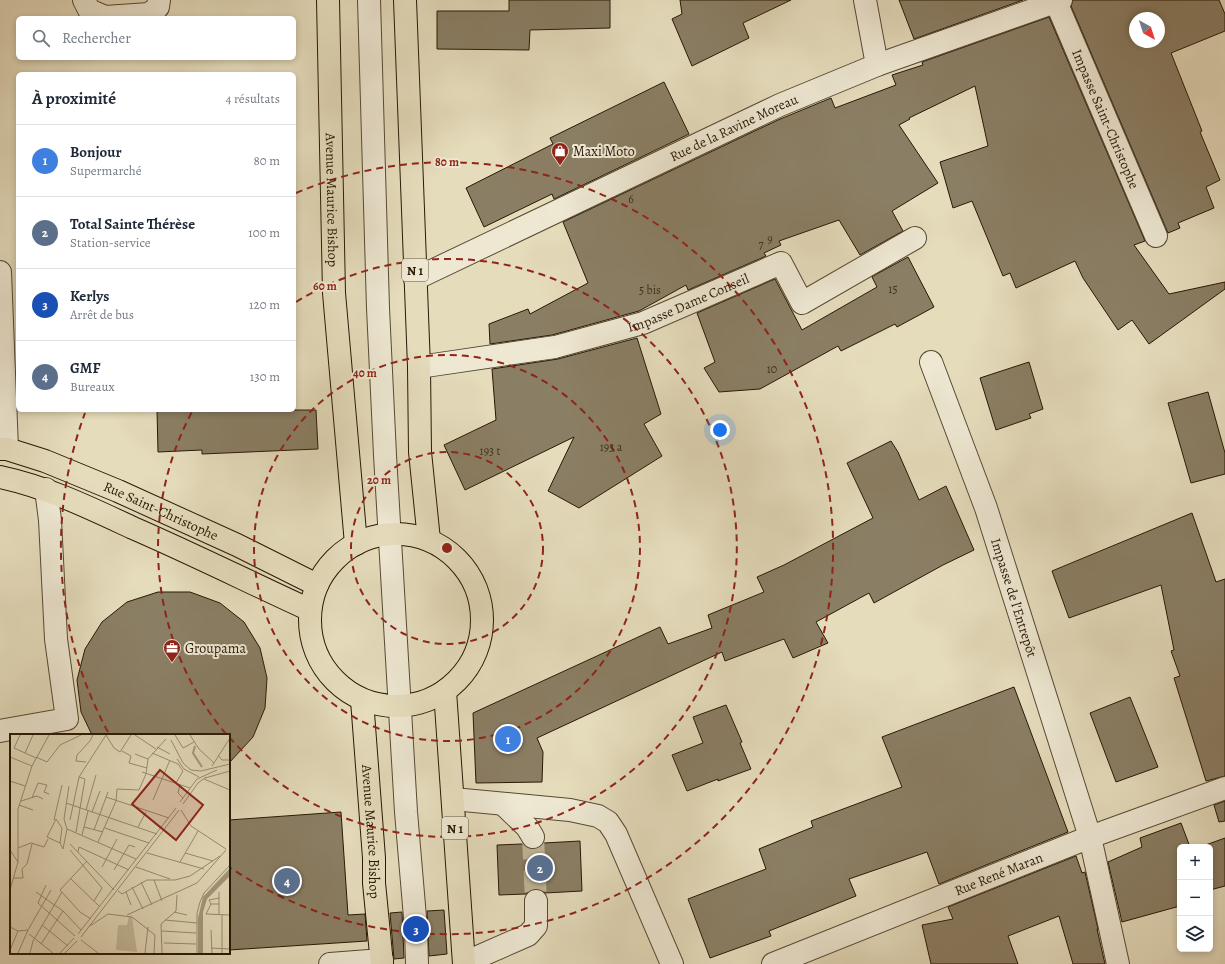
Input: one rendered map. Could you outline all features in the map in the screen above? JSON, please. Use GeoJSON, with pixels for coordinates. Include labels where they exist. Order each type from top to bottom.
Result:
{"type":"FeatureCollection","features":[{"type":"Feature","properties":{"kind":"main road","name":"Avenue Maurice Bishop"},"geometry":{"type":"LineString","coordinates":[[328,0],[334,293],[356,544]]}},
{"type":"Feature","properties":{"kind":"main road","name":"N 1"},"geometry":{"type":"LineString","coordinates":[[405,0],[419,366],[420,452],[429,540]]}},
{"type":"Feature","properties":{"kind":"main road","name":"Rue Saint-Christophe"},"geometry":{"type":"LineString","coordinates":[[4,449],[45,461],[118,491],[237,545],[318,585]]}},
{"type":"Feature","properties":{"kind":"main road","name":"Rue Saint-Christophe"},"geometry":{"type":"LineString","coordinates":[[0,477],[46,490],[109,516],[221,567],[310,610]]}},
{"type":"Feature","properties":{"kind":"main road"},"geometry":{"type":"LineString","coordinates":[[389,534],[416,536],[429,540],[449,552],[466,568],[476,588],[483,610],[482,633],[475,656],[462,675],[445,691],[431,699],[400,707],[380,705],[362,700],[346,691],[332,679],[321,663],[314,647],[310,628],[310,610],[318,585],[328,568],[340,554],[356,544],[373,537],[389,534]]}},
{"type":"Feature","properties":{"kind":"main road","name":"N 1"},"geometry":{"type":"LineString","coordinates":[[445,691],[464,963]]}},
{"type":"Feature","properties":{"kind":"main road","name":"Avenue Maurice Bishop"},"geometry":{"type":"LineString","coordinates":[[362,700],[374,858],[374,883],[382,962]]}},
{"type":"Feature","properties":{"kind":"street"},"geometry":{"type":"LineString","coordinates":[[84,0],[89,10],[103,16]]}},
{"type":"Feature","properties":{"kind":"street"},"geometry":{"type":"LineString","coordinates":[[120,16],[149,14],[158,7],[159,0]]}},
{"type":"Feature","properties":{"kind":"street"},"geometry":{"type":"LineString","coordinates":[[369,0],[378,308],[389,534],[406,812],[416,929],[417,964]]}},
{"type":"Feature","properties":{"kind":"street"},"geometry":{"type":"LineString","coordinates":[[865,0],[877,65]]}},
{"type":"Feature","properties":{"kind":"street","name":"Rue de la Ravine Moreau"},"geometry":{"type":"LineString","coordinates":[[415,279],[780,105],[877,65],[1059,1]]}},
{"type":"Feature","properties":{"kind":"street","name":"Impasse Saint-Christophe"},"geometry":{"type":"LineString","coordinates":[[1059,1],[1156,236]]}},
{"type":"Feature","properties":{"kind":"street","name":"Impasse Dame Conseil"},"geometry":{"type":"LineString","coordinates":[[419,366],[554,347],[643,323],[781,263],[802,303],[915,238]]}},
{"type":"Feature","properties":{"kind":"street"},"geometry":{"type":"LineString","coordinates":[[0,272],[4,449]]}},
{"type":"Feature","properties":{"kind":"street","name":"Impasse de l'Entrepôt"},"geometry":{"type":"LineString","coordinates":[[931,362],[986,508],[1090,837],[1118,964]]}},
{"type":"Feature","properties":{"kind":"street"},"geometry":{"type":"LineString","coordinates":[[0,731],[67,719],[56,639],[50,520],[46,490]]}},
{"type":"Feature","properties":{"kind":"street","name":"Rue René Maran"},"geometry":{"type":"LineString","coordinates":[[773,964],[1090,837],[1225,788]]}},
{"type":"Feature","properties":{"kind":"street"},"geometry":{"type":"LineString","coordinates":[[453,799],[570,810],[598,816],[608,822],[616,834],[672,964]]}},
{"type":"Feature","properties":{"kind":"street"},"geometry":{"type":"LineString","coordinates":[[503,804],[527,826],[533,837]]}},
{"type":"Feature","properties":{"kind":"street"},"geometry":{"type":"LineString","coordinates":[[464,963],[528,935],[536,926],[536,901]]}},
{"type":"Feature","properties":{"kind":"street"},"geometry":{"type":"LineString","coordinates":[[330,964],[382,962]]}},
{"type":"Feature","properties":{"kind":"building"},"geometry":{"type":"Polygon","coordinates":[[[509,0],[610,0],[610,28],[530,30],[529,50],[437,49],[437,11],[509,11],[509,0]]]}},
{"type":"Feature","properties":{"kind":"building"},"geometry":{"type":"Polygon","coordinates":[[[680,0],[791,0],[743,23],[749,38],[692,66],[672,19],[682,14],[680,0]]]}},
{"type":"Feature","properties":{"kind":"building"},"geometry":{"type":"Polygon","coordinates":[[[899,0],[1023,0],[914,39],[899,0]]]}},
{"type":"Feature","properties":{"kind":"building"},"geometry":{"type":"Polygon","coordinates":[[[1073,0],[1219,0],[1225,14],[1225,31],[1171,53],[1202,131],[1200,132],[1220,180],[1206,187],[1214,208],[1178,223],[1180,228],[1168,233],[1071,6],[1073,0]]]}},
{"type":"Feature","properties":{"kind":"building"},"geometry":{"type":"Polygon","coordinates":[[[1049,17],[1145,241],[1134,245],[1169,294],[1225,282],[1225,289],[1149,344],[1132,320],[1118,330],[1083,278],[1075,261],[1016,288],[1010,273],[1003,276],[972,201],[953,208],[940,162],[988,146],[975,86],[909,118],[910,119],[899,125],[938,183],[892,211],[903,231],[860,255],[839,220],[779,241],[781,245],[764,253],[766,256],[688,290],[686,285],[639,311],[552,335],[490,344],[489,324],[528,309],[530,314],[588,283],[563,222],[778,120],[831,98],[835,108],[896,85],[892,75],[923,65],[922,62],[1049,17]]]}},
{"type":"Feature","properties":{"kind":"building","name":"Maxi Moto"},"geometry":{"type":"Polygon","coordinates":[[[664,82],[689,134],[554,199],[552,194],[484,227],[466,188],[553,144],[550,138],[664,82]]]}},
{"type":"Feature","properties":{"kind":"building"},"geometry":{"type":"Polygon","coordinates":[[[908,257],[934,307],[897,327],[895,324],[841,351],[838,346],[760,389],[719,392],[704,368],[715,362],[697,313],[775,279],[802,330],[877,287],[872,277],[873,276],[908,257]]]}},
{"type":"Feature","properties":{"kind":"building"},"geometry":{"type":"Polygon","coordinates":[[[637,338],[661,414],[644,424],[662,456],[579,508],[548,491],[574,437],[465,490],[444,445],[496,420],[492,369],[558,359],[637,338]]]}},
{"type":"Feature","properties":{"kind":"building"},"geometry":{"type":"Polygon","coordinates":[[[1029,362],[1043,409],[1029,414],[1031,418],[996,430],[980,378],[1029,362]]]}},
{"type":"Feature","properties":{"kind":"building"},"geometry":{"type":"Polygon","coordinates":[[[1208,392],[1225,453],[1225,474],[1191,483],[1168,403],[1208,392]]]}},
{"type":"Feature","properties":{"kind":"building"},"geometry":{"type":"Polygon","coordinates":[[[296,410],[316,410],[318,449],[202,454],[202,450],[158,452],[157,412],[296,412],[296,410]]]}},
{"type":"Feature","properties":{"kind":"building"},"geometry":{"type":"Polygon","coordinates":[[[891,441],[898,452],[919,500],[946,486],[974,550],[943,565],[874,603],[869,593],[816,622],[828,643],[793,658],[784,639],[725,661],[722,652],[537,738],[543,752],[542,782],[476,783],[473,713],[660,627],[668,644],[712,628],[708,615],[764,592],[757,577],[784,565],[873,518],[847,463],[891,441]]]}},
{"type":"Feature","properties":{"kind":"building"},"geometry":{"type":"Polygon","coordinates":[[[1192,513],[1216,582],[1225,579],[1225,776],[1206,781],[1174,678],[1180,676],[1171,651],[1174,650],[1161,585],[1069,618],[1052,571],[1192,513]]]}},
{"type":"Feature","properties":{"kind":"building","name":"Groupama"},"geometry":{"type":"Polygon","coordinates":[[[158,592],[190,592],[220,603],[244,622],[260,648],[267,678],[265,708],[253,737],[230,762],[230,734],[92,734],[81,712],[77,680],[85,649],[102,622],[127,602],[158,592]]]}},
{"type":"Feature","properties":{"kind":"building"},"geometry":{"type":"Polygon","coordinates":[[[1014,687],[1068,832],[939,884],[927,852],[849,879],[856,896],[769,931],[771,936],[710,958],[688,899],[766,869],[759,849],[813,827],[811,821],[902,787],[882,737],[1014,687]]]}},
{"type":"Feature","properties":{"kind":"building"},"geometry":{"type":"Polygon","coordinates":[[[1130,697],[1158,767],[1116,782],[1090,713],[1130,697]]]}},
{"type":"Feature","properties":{"kind":"building"},"geometry":{"type":"Polygon","coordinates":[[[726,705],[742,742],[740,743],[751,769],[718,781],[718,779],[687,791],[672,755],[703,743],[693,717],[726,705]]]}},
{"type":"Feature","properties":{"kind":"building"},"geometry":{"type":"Polygon","coordinates":[[[1225,801],[1225,821],[1219,822],[1214,805],[1225,801]]]}},
{"type":"Feature","properties":{"kind":"building"},"geometry":{"type":"Polygon","coordinates":[[[341,812],[348,915],[365,914],[367,941],[230,950],[230,820],[341,812]]]}},
{"type":"Feature","properties":{"kind":"building"},"geometry":{"type":"Polygon","coordinates":[[[1181,823],[1189,844],[1177,844],[1177,907],[1122,922],[1108,862],[1142,847],[1140,838],[1181,823]]]}},
{"type":"Feature","properties":{"kind":"building"},"geometry":{"type":"Polygon","coordinates":[[[1225,838],[1225,886],[1213,889],[1213,844],[1208,844],[1225,838]]]}},
{"type":"Feature","properties":{"kind":"building"},"geometry":{"type":"Polygon","coordinates":[[[580,841],[582,891],[545,893],[542,890],[536,889],[530,890],[526,894],[499,895],[497,845],[522,844],[527,848],[534,849],[540,847],[544,843],[580,841]]]}},
{"type":"Feature","properties":{"kind":"building"},"geometry":{"type":"Polygon","coordinates":[[[1076,856],[1082,873],[1085,872],[1105,964],[1073,964],[1059,916],[1008,936],[1018,964],[931,964],[922,925],[953,919],[948,907],[1076,856]]]}},
{"type":"Feature","properties":{"kind":"building"},"geometry":{"type":"Polygon","coordinates":[[[444,910],[447,954],[429,956],[427,911],[444,910]]]}},
{"type":"Feature","properties":{"kind":"building"},"geometry":{"type":"Polygon","coordinates":[[[402,912],[404,958],[394,959],[390,913],[402,912]]]}},
{"type":"Feature","properties":{"kind":"tunnel"},"geometry":{"type":"LineString","coordinates":[[533,837],[536,901]]}},
{"type":"Feature","properties":{"kind":"place","name":"Maxi Moto"},"geometry":{"type":"Point","coordinates":[560,166]}},
{"type":"Feature","properties":{"kind":"place","name":"Groupama"},"geometry":{"type":"Point","coordinates":[172,663]}},
{"type":"Feature","properties":{"kind":"place","name":"Bonjour"},"geometry":{"type":"Point","coordinates":[508,739]}},
{"type":"Feature","properties":{"kind":"place","name":"Total Sainte Thérèse"},"geometry":{"type":"Point","coordinates":[540,868]}},
{"type":"Feature","properties":{"kind":"place","name":"GMF"},"geometry":{"type":"Point","coordinates":[287,881]}},
{"type":"Feature","properties":{"kind":"place","name":"Kerlys"},"geometry":{"type":"Point","coordinates":[416,929]}}]}
